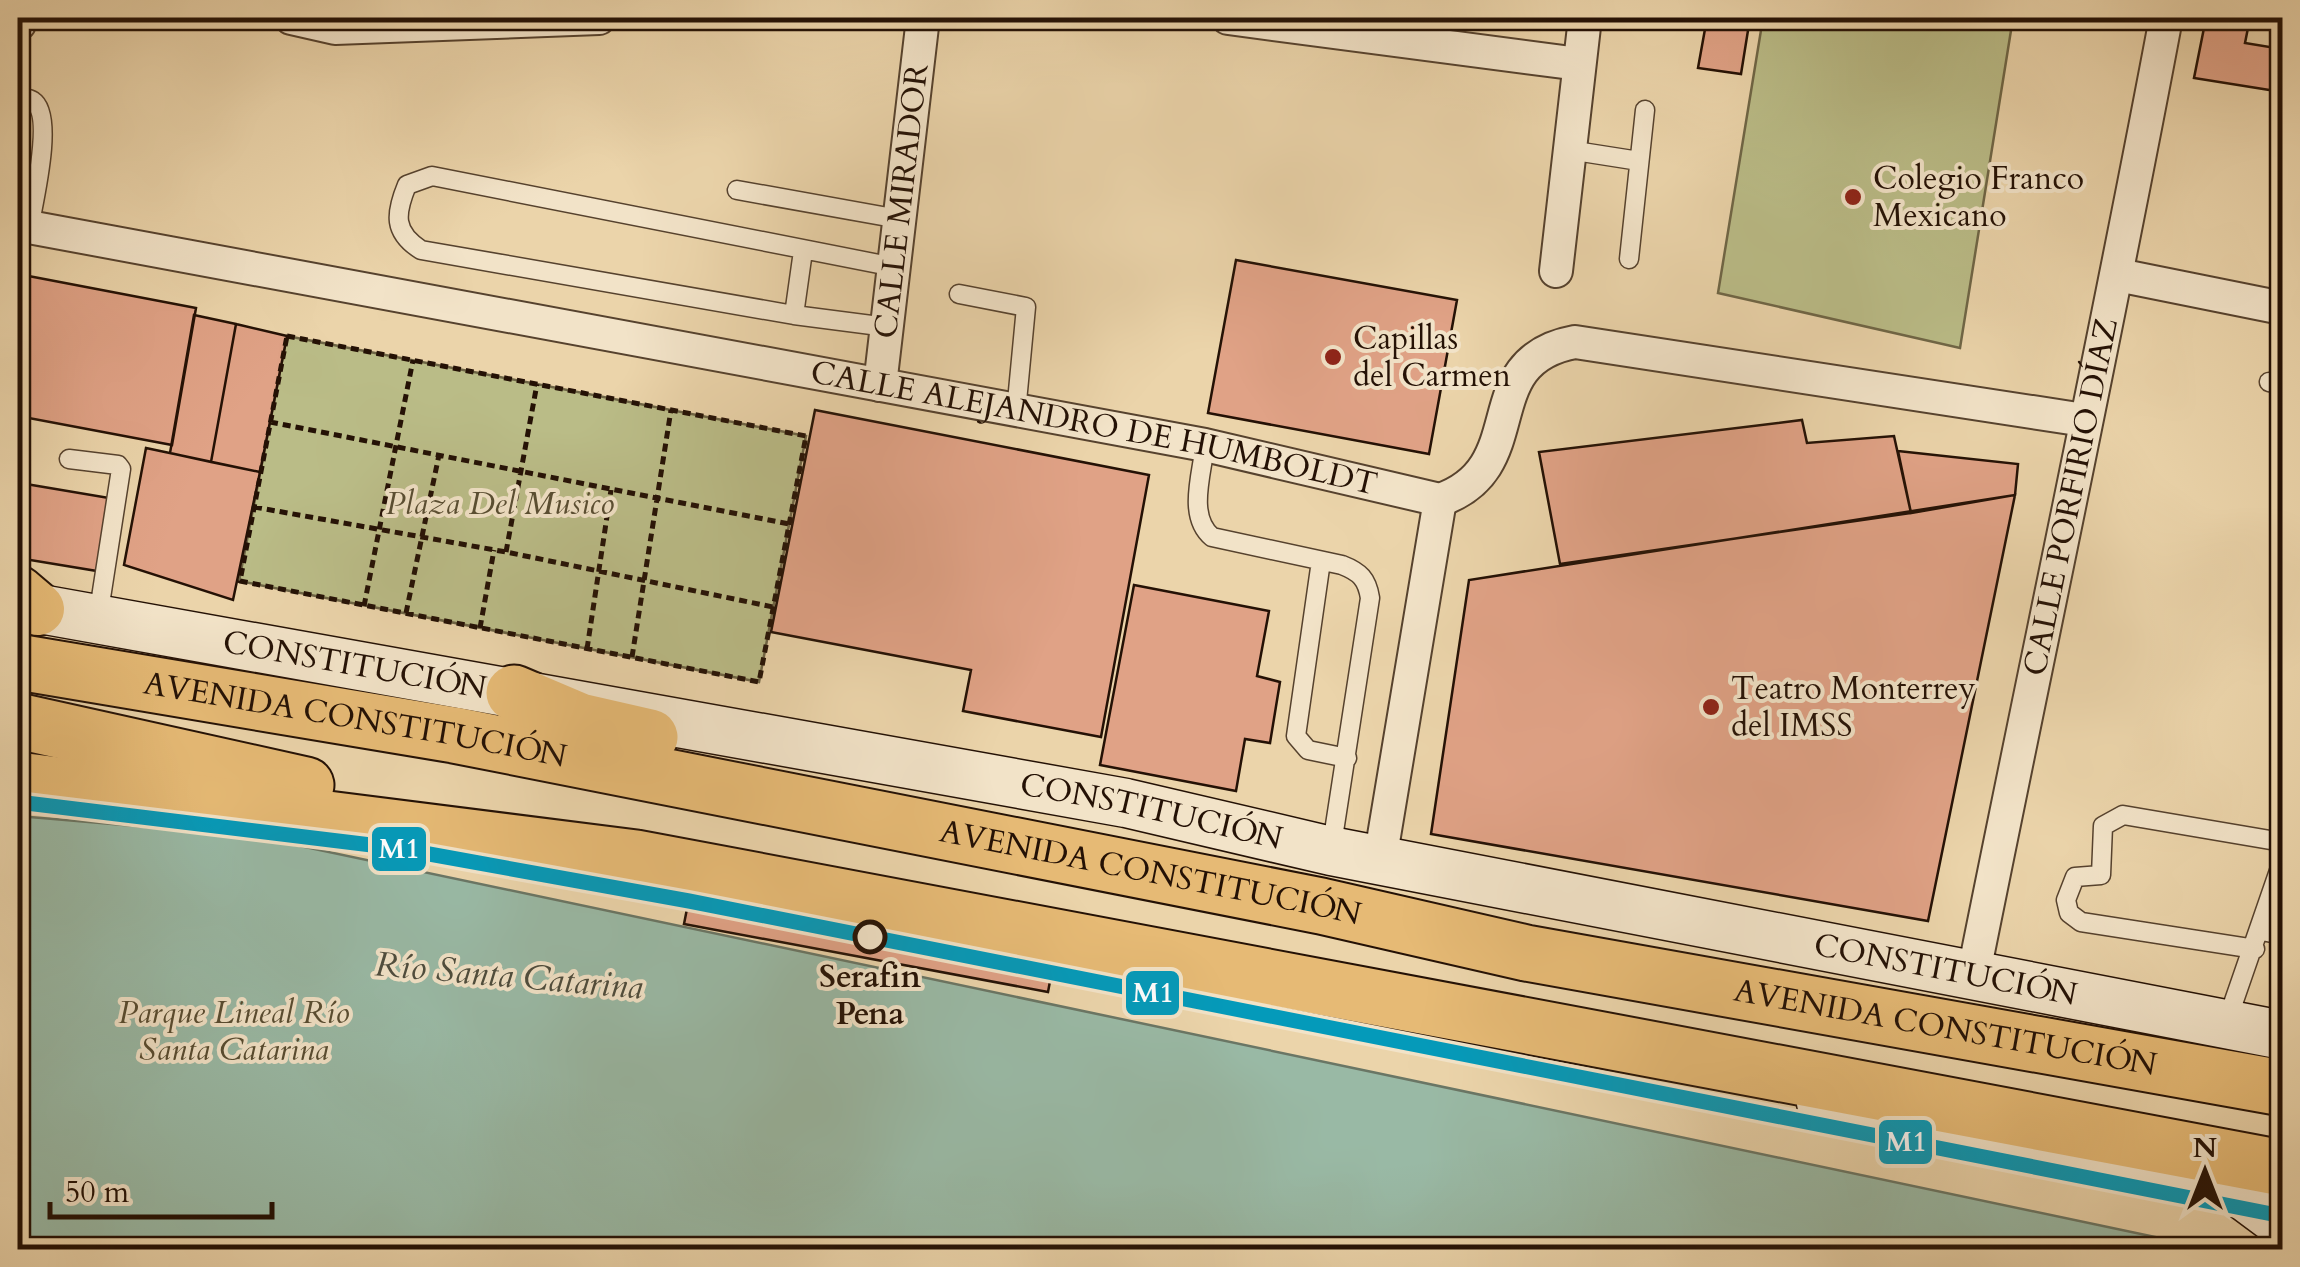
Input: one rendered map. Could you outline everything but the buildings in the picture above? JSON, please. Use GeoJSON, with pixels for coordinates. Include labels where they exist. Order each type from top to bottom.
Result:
{"type":"FeatureCollection","features":[{"type":"Feature","properties":{"kind":"highway","name":"AVENIDA CONSTITUCIÓN"},"geometry":{"type":"LineString","coordinates":[[18,662],[454,735],[1321,906],[1526,953],[2282,1088]]}},
{"type":"Feature","properties":{"kind":"highway"},"geometry":{"type":"LineString","coordinates":[[18,683],[100,678]]}},
{"type":"Feature","properties":{"kind":"highway"},"geometry":{"type":"LineString","coordinates":[[514,693],[580,721],[1116,833],[1328,884],[1526,953]]}},
{"type":"Feature","properties":{"kind":"highway"},"geometry":{"type":"LineString","coordinates":[[18,720],[636,858],[2282,1168]]}},
{"type":"Feature","properties":{"kind":"highway"},"geometry":{"type":"LineString","coordinates":[[18,780],[636,858]]}},
{"type":"Feature","properties":{"kind":"street"},"geometry":{"type":"LineString","coordinates":[[291,18],[335,28],[598,18]]}},
{"type":"Feature","properties":{"kind":"street","name":"CALLE MIRADOR"},"geometry":{"type":"LineString","coordinates":[[880,386],[922,18]]}},
{"type":"Feature","properties":{"kind":"street"},"geometry":{"type":"LineString","coordinates":[[1228,18],[1366,26],[1579,64]]}},
{"type":"Feature","properties":{"kind":"street"},"geometry":{"type":"LineString","coordinates":[[1556,270],[1586,18]]}},
{"type":"Feature","properties":{"kind":"street","name":"CALLE PORFIRIO DÍAZ"},"geometry":{"type":"LineString","coordinates":[[1973,976],[2084,420],[2118,275],[2166,18]]}},
{"type":"Feature","properties":{"kind":"street","name":"CALLE ALEJANDRO DE HUMBOLDT"},"geometry":{"type":"LineString","coordinates":[[24,226],[1206,445],[1440,500]]}},
{"type":"Feature","properties":{"kind":"street"},"geometry":{"type":"LineString","coordinates":[[2118,275],[2282,308]]}},
{"type":"Feature","properties":{"kind":"street"},"geometry":{"type":"LineString","coordinates":[[1380,860],[1440,500],[1464,491],[1485,471],[1514,382],[1527,363],[1549,347],[1575,342],[2084,420]]}},
{"type":"Feature","properties":{"kind":"street","name":"CONSTITUCIÓN"},"geometry":{"type":"LineString","coordinates":[[24,602],[98,620],[1126,803],[1330,851],[2282,1035]]}},
{"type":"Feature","properties":{"kind":"street"},"geometry":{"type":"LineString","coordinates":[[1728,1063],[1817,1102],[1892,1123],[2212,1184],[2242,1195],[2282,1224]]}},
{"type":"Feature","properties":{"kind":"lane"},"geometry":{"type":"LineString","coordinates":[[18,97],[34,101],[42,112],[44,133],[24,226]]}},
{"type":"Feature","properties":{"kind":"lane"},"geometry":{"type":"LineString","coordinates":[[1629,259],[1645,110]]}},
{"type":"Feature","properties":{"kind":"lane"},"geometry":{"type":"LineString","coordinates":[[1569,150],[1640,161]]}},
{"type":"Feature","properties":{"kind":"lane"},"geometry":{"type":"LineString","coordinates":[[887,328],[421,250],[404,239],[397,224],[398,208],[408,185],[432,176],[894,267]]}},
{"type":"Feature","properties":{"kind":"lane"},"geometry":{"type":"LineString","coordinates":[[737,190],[899,219]]}},
{"type":"Feature","properties":{"kind":"lane"},"geometry":{"type":"LineString","coordinates":[[794,315],[803,251]]}},
{"type":"Feature","properties":{"kind":"lane"},"geometry":{"type":"LineString","coordinates":[[959,294],[1026,307],[1016,412]]}},
{"type":"Feature","properties":{"kind":"lane"},"geometry":{"type":"LineString","coordinates":[[1206,445],[1198,508],[1202,529],[1212,537],[1356,570],[1368,583],[1370,598],[1330,851]]}},
{"type":"Feature","properties":{"kind":"lane"},"geometry":{"type":"LineString","coordinates":[[69,458],[118,464],[121,469],[98,620]]}},
{"type":"Feature","properties":{"kind":"lane"},"geometry":{"type":"LineString","coordinates":[[1321,561],[1296,736],[1308,750],[1347,758]]}},
{"type":"Feature","properties":{"kind":"lane"},"geometry":{"type":"LineString","coordinates":[[2255,949],[2081,922],[2069,913],[2066,900],[2075,877],[2101,875],[2103,826],[2123,815],[2282,842]]}},
{"type":"Feature","properties":{"kind":"lane"},"geometry":{"type":"LineString","coordinates":[[2226,1024],[2262,930],[2282,862]]}},
{"type":"Feature","properties":{"kind":"lane"},"geometry":{"type":"LineString","coordinates":[[2262,930],[2282,935]]}},
{"type":"Feature","properties":{"kind":"path"},"geometry":{"type":"LineString","coordinates":[[287,336],[537,384],[806,436],[759,682],[240,581],[287,336]]}},
{"type":"Feature","properties":{"kind":"path"},"geometry":{"type":"LineString","coordinates":[[364,606],[413,360]]}},
{"type":"Feature","properties":{"kind":"path"},"geometry":{"type":"LineString","coordinates":[[506,552],[537,384]]}},
{"type":"Feature","properties":{"kind":"path"},"geometry":{"type":"LineString","coordinates":[[632,657],[672,410]]}},
{"type":"Feature","properties":{"kind":"path"},"geometry":{"type":"LineString","coordinates":[[270,422],[790,524]]}},
{"type":"Feature","properties":{"kind":"path"},"geometry":{"type":"LineString","coordinates":[[406,614],[439,455]]}},
{"type":"Feature","properties":{"kind":"path"},"geometry":{"type":"LineString","coordinates":[[587,648],[612,490]]}},
{"type":"Feature","properties":{"kind":"path"},"geometry":{"type":"LineString","coordinates":[[254,506],[773,607]]}},
{"type":"Feature","properties":{"kind":"path"},"geometry":{"type":"LineString","coordinates":[[480,628],[494,550]]}},
{"type":"Feature","properties":{"kind":"green space","name":"Colegio Franco Mexicano"},"geometry":{"type":"Polygon","coordinates":[[[1763,18],[2013,18],[1960,348],[1718,293],[1763,18]]]}},
{"type":"Feature","properties":{"kind":"green space","name":"Plaza Del Musico"},"geometry":{"type":"Polygon","coordinates":[[[287,336],[806,436],[759,682],[239,581],[287,336]]]}},
{"type":"Feature","properties":{"kind":"water","name":"Río Santa Catarina"},"geometry":{"type":"Polygon","coordinates":[[[18,816],[253,836],[2212,1249],[18,1249],[18,816]]]}},
{"type":"Feature","properties":{"kind":"transit line","name":"M1"},"geometry":{"type":"LineString","coordinates":[[18,802],[396,848],[689,901],[2282,1216]]}},
{"type":"Feature","properties":{"kind":"place","name":"Colegio Franco Mexicano"},"geometry":{"type":"Point","coordinates":[1853,197]}},
{"type":"Feature","properties":{"kind":"place","name":"Capillas del Carmen"},"geometry":{"type":"Point","coordinates":[1333,357]}},
{"type":"Feature","properties":{"kind":"place","name":"Teatro Monterrey del IMSS"},"geometry":{"type":"Point","coordinates":[1711,707]}},
{"type":"Feature","properties":{"kind":"place","name":"Serafin Pena"},"geometry":{"type":"Point","coordinates":[870,937]}},
{"type":"Feature","properties":{"kind":"park label","name":"Parque Lineal Río Santa Catarina"},"geometry":{"type":"Point","coordinates":[234,1032]}}]}
